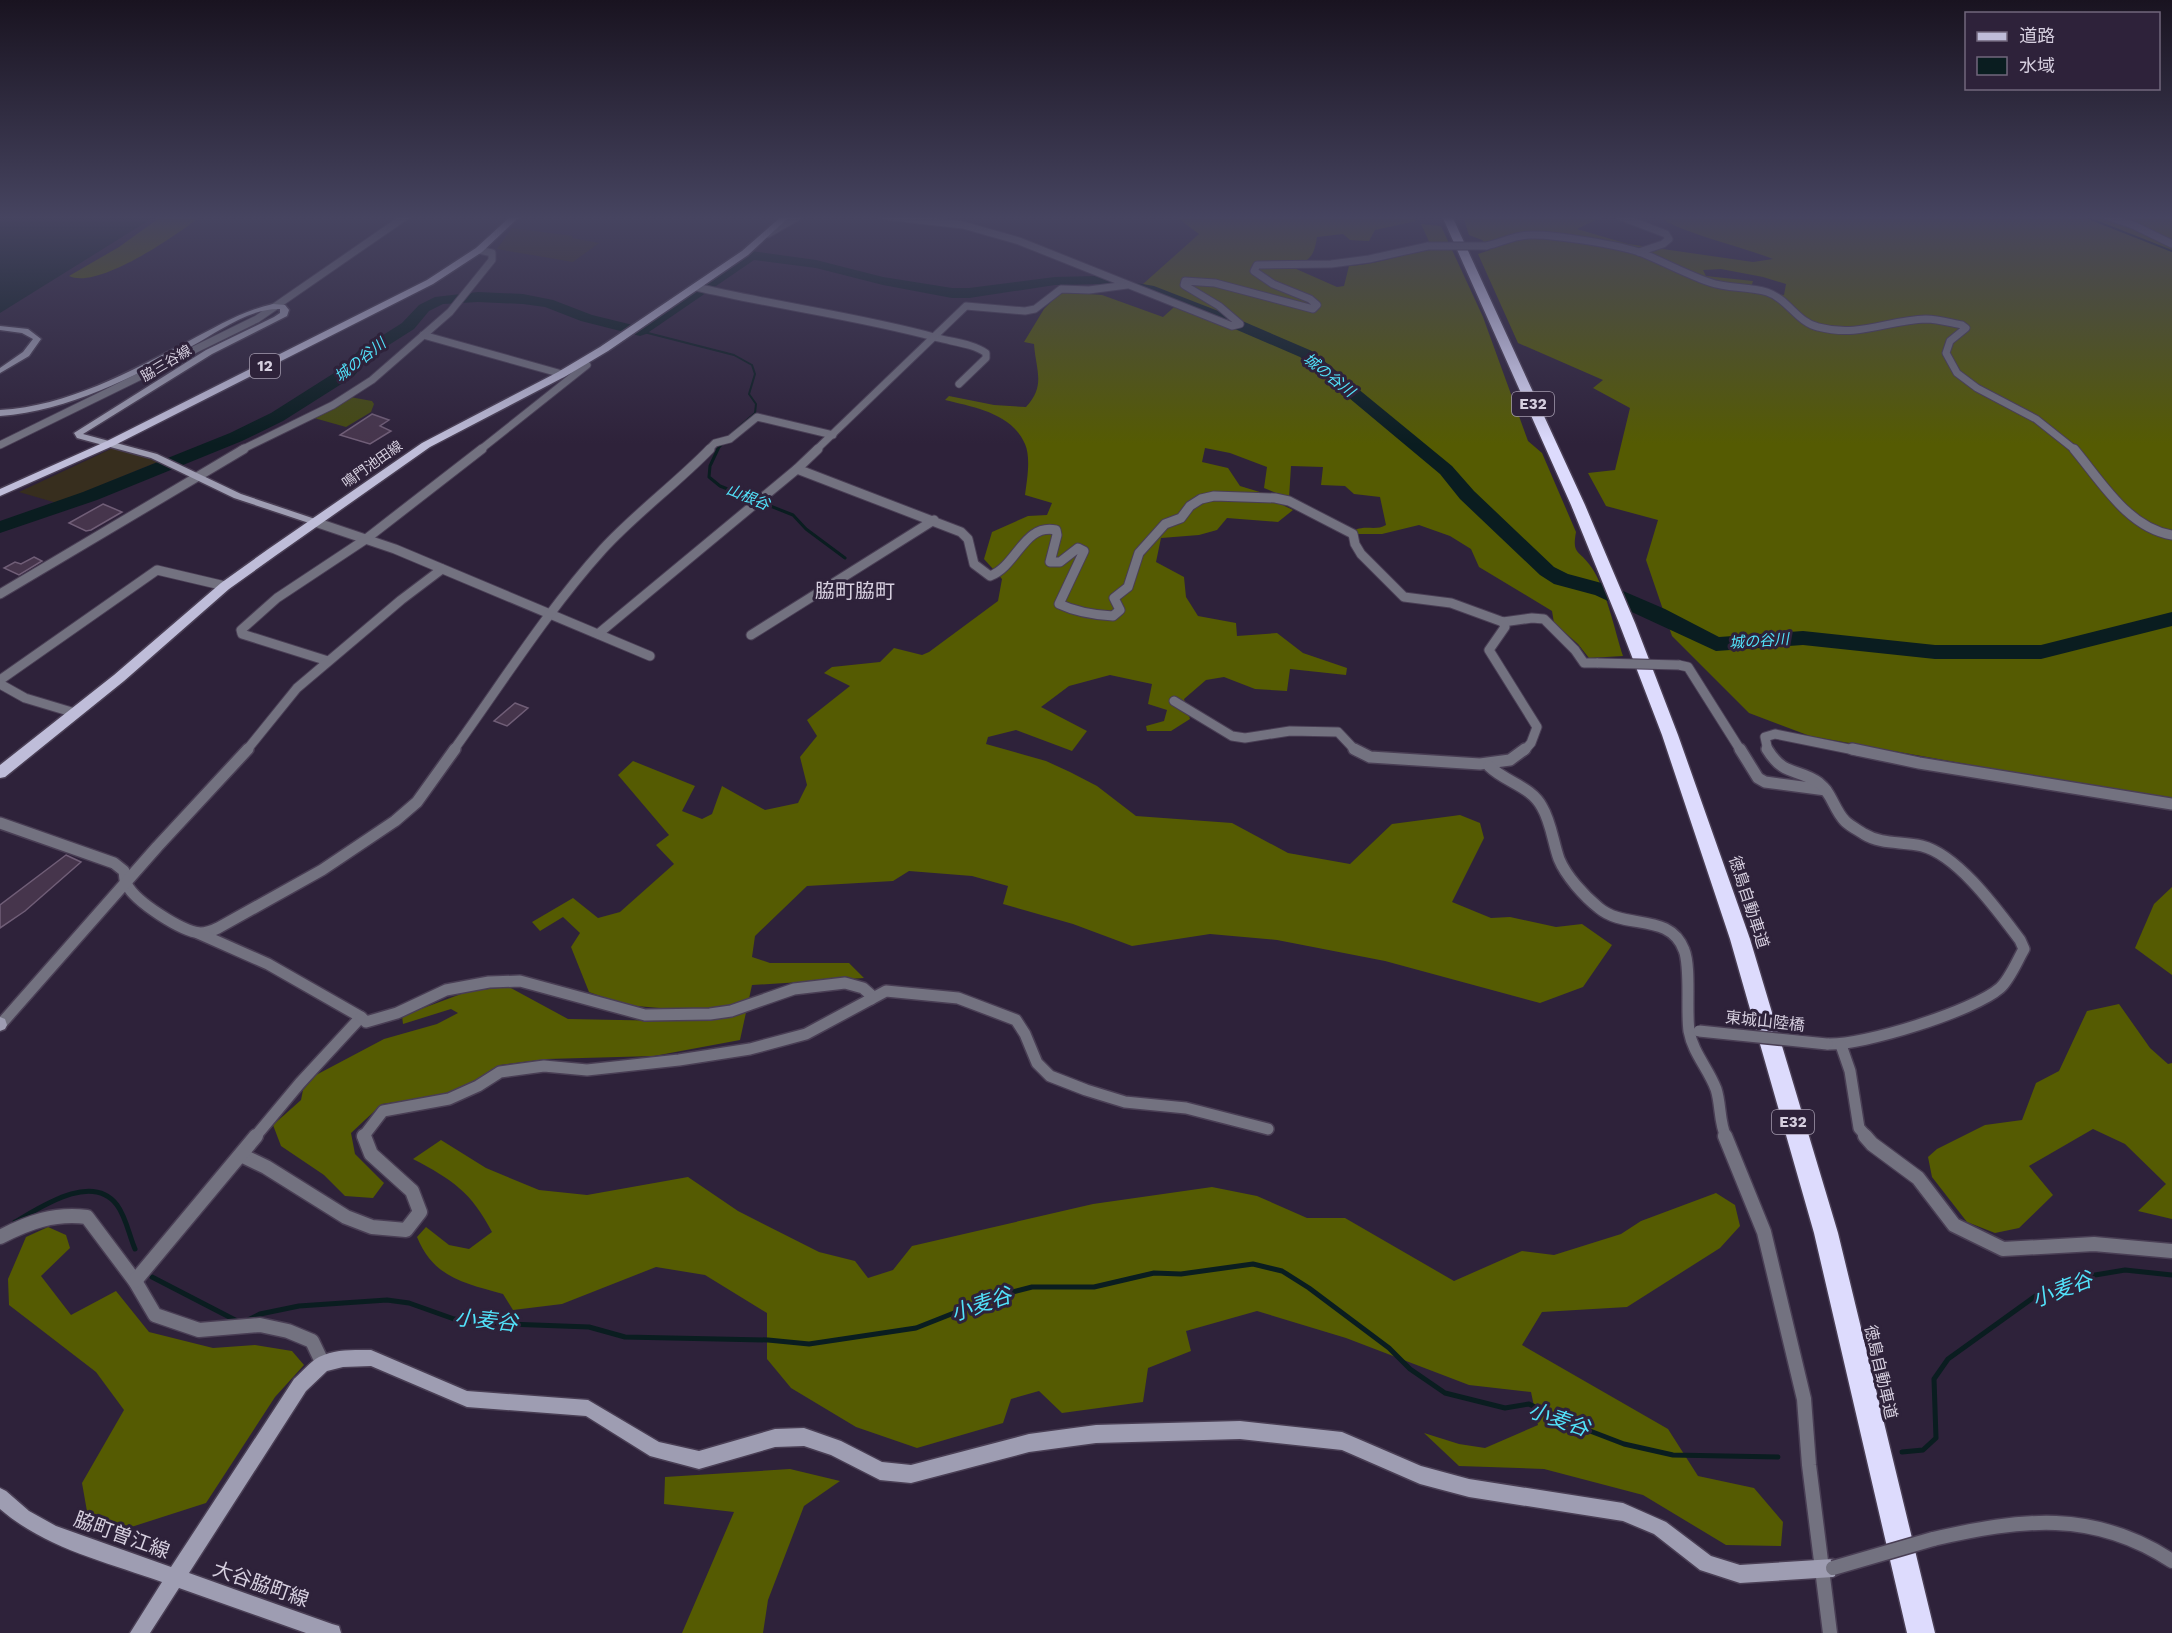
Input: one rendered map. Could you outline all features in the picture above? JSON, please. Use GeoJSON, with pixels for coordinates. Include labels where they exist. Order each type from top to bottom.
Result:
{"type":"FeatureCollection","features":[{"type":"Feature","properties":{"kind":"highway","name":"徳島自動車道"},"geometry":{"type":"LineString","coordinates":[[1482,292],[1578,505],[1627,623],[1670,735],[1740,939],[1822,1222],[1921,1633]]}},
{"type":"Feature","properties":{"kind":"main road","name":"12"},"geometry":{"type":"LineString","coordinates":[[0,493],[111,443],[410,292]]}},
{"type":"Feature","properties":{"kind":"main road","name":"鳴門池田線"},"geometry":{"type":"LineString","coordinates":[[0,773],[225,586],[315,522],[444,434],[581,363],[688,292]]}},
{"type":"Feature","properties":{"kind":"main road","name":"脇三谷線"},"geometry":{"type":"LineString","coordinates":[[0,413],[16,414],[58,403],[152,362],[260,309],[278,306],[285,310],[284,315],[209,352],[78,433],[80,436],[111,443],[169,463],[194,477],[280,512],[315,522]]}},
{"type":"Feature","properties":{"kind":"main road"},"geometry":{"type":"LineString","coordinates":[[0,328],[32,333],[37,339],[25,355],[0,371]]}},
{"type":"Feature","properties":{"kind":"main road"},"geometry":{"type":"LineString","coordinates":[[174,1578],[300,1385],[323,1364],[344,1359],[371,1358],[467,1399],[588,1408],[656,1450],[699,1460],[775,1438],[804,1437],[835,1447],[880,1472],[911,1474],[1029,1443],[1096,1434],[1240,1430],[1342,1441],[1420,1475],[1469,1488],[1623,1512],[1660,1528],[1706,1564],[1740,1574],[1827,1569]]}},
{"type":"Feature","properties":{"kind":"main road","name":"脇町曽江線"},"geometry":{"type":"LineString","coordinates":[[0,1497],[23,1516],[51,1533],[174,1578],[139,1633]]}},
{"type":"Feature","properties":{"kind":"main road","name":"大谷脇町線"},"geometry":{"type":"LineString","coordinates":[[174,1578],[332,1633]]}},
{"type":"Feature","properties":{"kind":"street"},"geometry":{"type":"LineString","coordinates":[[0,445],[111,392],[278,306],[298,292]]}},
{"type":"Feature","properties":{"kind":"street"},"geometry":{"type":"LineString","coordinates":[[0,594],[194,477],[258,441],[351,394],[372,380],[467,292]]}},
{"type":"Feature","properties":{"kind":"street"},"geometry":{"type":"LineString","coordinates":[[717,292],[762,303],[813,310],[902,328],[986,353],[986,358],[959,384]]}},
{"type":"Feature","properties":{"kind":"street"},"geometry":{"type":"LineString","coordinates":[[598,634],[797,469],[966,306],[1025,311],[1035,309],[1057,292]]}},
{"type":"Feature","properties":{"kind":"street"},"geometry":{"type":"LineString","coordinates":[[1145,292],[1180,308],[1232,326],[1240,324],[1219,306],[1196,292]]}},
{"type":"Feature","properties":{"kind":"street"},"geometry":{"type":"LineString","coordinates":[[1244,292],[1313,309],[1317,305],[1310,299],[1293,292]]}},
{"type":"Feature","properties":{"kind":"street"},"geometry":{"type":"LineString","coordinates":[[1767,292],[1783,300],[1802,320],[1816,327],[1854,332],[1883,325],[1927,319],[1962,325],[1966,328],[1950,341],[1946,353],[1957,373],[1977,388],[2036,419],[2074,449],[2125,511],[2142,524],[2160,533],[2172,535]]}},
{"type":"Feature","properties":{"kind":"street"},"geometry":{"type":"LineString","coordinates":[[423,335],[562,374]]}},
{"type":"Feature","properties":{"kind":"street"},"geometry":{"type":"LineString","coordinates":[[328,661],[242,634],[241,630],[277,597],[366,539],[587,365],[581,363]]}},
{"type":"Feature","properties":{"kind":"street"},"geometry":{"type":"LineString","coordinates":[[195,932],[204,933],[220,927],[361,848],[391,826],[417,802],[551,615],[605,547],[684,476],[715,443],[730,439],[757,417],[832,435]]}},
{"type":"Feature","properties":{"kind":"street"},"geometry":{"type":"LineString","coordinates":[[797,469],[961,532],[968,538],[974,564],[990,576],[998,575],[1005,569],[1026,540],[1038,528],[1048,526],[1056,530],[1057,535],[1050,562],[1060,562],[1078,548],[1084,551],[1059,604],[1079,612],[1113,616],[1120,610],[1114,598],[1128,587],[1139,553],[1165,524],[1181,518],[1190,506],[1201,499],[1214,496],[1275,498],[1289,501],[1353,534],[1355,544],[1361,554],[1404,597],[1451,603],[1503,622],[1532,618],[1544,619],[1575,650],[1584,663],[1689,667],[1758,778],[1765,782],[1827,790]]}},
{"type":"Feature","properties":{"kind":"street"},"geometry":{"type":"LineString","coordinates":[[751,635],[934,520]]}},
{"type":"Feature","properties":{"kind":"street"},"geometry":{"type":"LineString","coordinates":[[315,522],[442,569],[650,656]]}},
{"type":"Feature","properties":{"kind":"street"},"geometry":{"type":"LineString","coordinates":[[0,1024],[244,754],[297,688],[401,600],[442,569]]}},
{"type":"Feature","properties":{"kind":"street"},"geometry":{"type":"LineString","coordinates":[[75,713],[25,698],[0,682],[157,570],[225,586]]}},
{"type":"Feature","properties":{"kind":"street"},"geometry":{"type":"LineString","coordinates":[[1174,701],[1232,736],[1245,738],[1290,731],[1338,732],[1345,736],[1358,753],[1370,757],[1489,766],[1516,758],[1535,739],[1537,727],[1489,650],[1505,627],[1503,622]]}},
{"type":"Feature","properties":{"kind":"street"},"geometry":{"type":"LineString","coordinates":[[1827,790],[1805,775],[1782,768],[1771,755],[1765,737],[1775,734],[1919,763],[2172,804]]}},
{"type":"Feature","properties":{"kind":"street"},"geometry":{"type":"LineString","coordinates":[[1489,766],[1495,772],[1526,788],[1542,806],[1560,861],[1585,895],[1601,910],[1622,919],[1660,925],[1675,934],[1685,951],[1694,1049],[1716,1089],[1723,1131],[1764,1232],[1804,1399],[1827,1569],[1830,1633]]}},
{"type":"Feature","properties":{"kind":"street","name":"東城山陸橋"},"geometry":{"type":"LineString","coordinates":[[1694,1031],[1834,1044],[1902,1030],[1988,997],[2002,986],[2024,949],[2020,940],[1974,881],[1923,846],[1877,841],[1866,835],[1844,820],[1827,790]]}},
{"type":"Feature","properties":{"kind":"street"},"geometry":{"type":"LineString","coordinates":[[0,823],[114,862],[124,871],[125,883],[136,896],[146,903],[195,932],[268,964],[366,1022],[397,1013],[446,990],[489,982],[520,981],[645,1015],[710,1014],[731,1011],[794,990],[846,983],[863,988],[871,995],[871,999]]}},
{"type":"Feature","properties":{"kind":"street"},"geometry":{"type":"LineString","coordinates":[[241,1155],[266,1167],[346,1217],[372,1227],[406,1230],[420,1212],[412,1191],[372,1154],[363,1137],[383,1111],[449,1099],[478,1086],[500,1072],[544,1066],[586,1070],[679,1060],[750,1048],[806,1034],[886,990],[966,1001],[1016,1020],[1025,1034],[1037,1063],[1050,1076],[1125,1102],[1186,1108],[1268,1129]]}},
{"type":"Feature","properties":{"kind":"street"},"geometry":{"type":"LineString","coordinates":[[135,1281],[300,1083],[360,1017]]}},
{"type":"Feature","properties":{"kind":"street"},"geometry":{"type":"LineString","coordinates":[[1834,1044],[1850,1071],[1859,1128],[1872,1144],[1918,1178],[1954,1225],[2003,1249],[2094,1244],[2172,1251]]}},
{"type":"Feature","properties":{"kind":"street"},"geometry":{"type":"LineString","coordinates":[[0,1237],[40,1219],[66,1213],[87,1217],[135,1281],[155,1315],[199,1330],[260,1325],[288,1331],[312,1341],[323,1364]]}},
{"type":"Feature","properties":{"kind":"street"},"geometry":{"type":"LineString","coordinates":[[1827,1569],[1973,1529],[2049,1522],[2120,1531],[2156,1548],[2172,1561]]}},
{"type":"Feature","properties":{"kind":"shaded area"},"geometry":{"type":"Polygon","coordinates":[[[1061,292],[1102,295],[1163,317],[1182,300],[1163,292],[1472,292],[1483,317],[1528,441],[1542,453],[1576,532],[1575,548],[1595,572],[1600,583],[1623,656],[1589,658],[1578,644],[1554,623],[1552,611],[1479,567],[1471,549],[1450,536],[1419,525],[1382,534],[1358,534],[1355,530],[1386,525],[1380,497],[1354,494],[1345,486],[1321,485],[1323,467],[1291,466],[1289,498],[1264,488],[1267,467],[1230,453],[1205,448],[1202,462],[1228,468],[1240,486],[1263,493],[1293,510],[1278,522],[1227,518],[1217,530],[1199,535],[1161,538],[1156,562],[1184,577],[1186,597],[1198,616],[1236,623],[1237,636],[1277,633],[1303,653],[1347,668],[1346,675],[1290,669],[1287,691],[1255,689],[1224,677],[1206,680],[1184,699],[1190,719],[1171,731],[1147,731],[1146,726],[1164,721],[1167,710],[1148,704],[1152,684],[1110,675],[1069,686],[1041,707],[1087,731],[1072,751],[1016,730],[988,737],[986,744],[1046,761],[1070,772],[1097,786],[1136,816],[1232,823],[1288,853],[1350,864],[1392,824],[1460,815],[1480,823],[1484,838],[1452,902],[1491,918],[1510,917],[1556,927],[1582,924],[1612,945],[1583,987],[1540,1003],[1385,961],[1277,940],[1210,934],[1132,946],[1073,924],[1003,904],[1008,886],[972,876],[909,871],[893,881],[807,886],[755,936],[752,957],[770,963],[849,963],[864,978],[752,985],[740,1040],[654,1056],[547,1059],[500,1065],[445,1095],[382,1104],[351,1133],[355,1154],[384,1183],[373,1198],[345,1196],[324,1175],[281,1146],[273,1125],[301,1100],[303,1090],[316,1075],[384,1039],[437,1024],[458,1013],[451,1009],[403,1024],[402,1016],[469,991],[509,987],[568,1019],[672,1021],[671,1009],[625,1005],[589,992],[571,947],[580,933],[563,917],[540,931],[532,922],[573,898],[598,918],[620,912],[674,864],[656,845],[669,835],[618,775],[633,761],[695,786],[682,811],[702,819],[712,814],[722,786],[765,810],[798,803],[807,785],[800,757],[817,736],[807,720],[850,686],[824,673],[832,667],[880,662],[894,648],[922,655],[998,601],[1002,579],[984,559],[992,532],[1028,516],[1047,515],[1052,503],[1025,495],[1028,469],[1027,450],[1019,433],[1011,425],[991,413],[945,400],[949,396],[994,405],[1026,407],[1036,392],[1038,377],[1034,344],[1024,342],[1044,309],[1061,292]]]}},
{"type":"Feature","properties":{"kind":"shaded area"},"geometry":{"type":"Polygon","coordinates":[[[1495,292],[1760,292],[1784,295],[1785,292],[2172,292],[2172,801],[1810,736],[1749,713],[1672,636],[1646,560],[1658,520],[1606,506],[1588,473],[1615,470],[1630,408],[1593,388],[1603,380],[1518,343],[1495,292]]]}},
{"type":"Feature","properties":{"kind":"shaded area"},"geometry":{"type":"Polygon","coordinates":[[[113,448],[160,461],[57,503],[19,492],[113,448]]]}},
{"type":"Feature","properties":{"kind":"shaded area"},"geometry":{"type":"Polygon","coordinates":[[[2172,887],[2172,975],[2135,948],[2154,904],[2172,887]]]}},
{"type":"Feature","properties":{"kind":"shaded area"},"geometry":{"type":"Polygon","coordinates":[[[2119,1004],[2150,1048],[2168,1064],[2172,1063],[2172,1219],[2138,1211],[2166,1184],[2125,1144],[2093,1129],[2029,1166],[2053,1195],[2019,1228],[1995,1233],[1967,1222],[1932,1177],[1928,1157],[1937,1149],[1985,1125],[2022,1120],[2036,1083],[2059,1071],[2087,1011],[2119,1004]]]}},
{"type":"Feature","properties":{"kind":"shaded area"},"geometry":{"type":"Polygon","coordinates":[[[441,1140],[486,1168],[539,1190],[587,1195],[688,1177],[738,1211],[819,1252],[855,1261],[868,1278],[893,1270],[912,1246],[1093,1204],[1212,1187],[1257,1196],[1307,1218],[1345,1218],[1454,1281],[1522,1251],[1554,1255],[1621,1234],[1641,1221],[1716,1193],[1735,1205],[1740,1226],[1720,1248],[1627,1307],[1542,1312],[1522,1345],[1668,1429],[1698,1476],[1754,1488],[1783,1522],[1781,1546],[1726,1545],[1643,1495],[1544,1469],[1459,1466],[1424,1433],[1459,1444],[1485,1448],[1538,1425],[1531,1392],[1469,1385],[1346,1338],[1257,1311],[1186,1331],[1191,1351],[1148,1368],[1143,1402],[1062,1413],[1039,1391],[1011,1399],[1003,1423],[917,1448],[856,1427],[791,1388],[767,1359],[767,1313],[705,1275],[656,1267],[562,1304],[513,1310],[503,1294],[463,1282],[441,1270],[424,1251],[417,1237],[426,1227],[449,1245],[469,1249],[492,1232],[460,1188],[413,1159],[441,1140]]]}},
{"type":"Feature","properties":{"kind":"shaded area"},"geometry":{"type":"Polygon","coordinates":[[[48,1227],[66,1235],[70,1248],[41,1276],[71,1315],[116,1291],[149,1332],[213,1348],[255,1345],[292,1351],[304,1365],[275,1397],[206,1503],[122,1530],[88,1517],[82,1483],[124,1410],[96,1372],[9,1305],[8,1279],[26,1237],[48,1227]]]}},
{"type":"Feature","properties":{"kind":"shaded area"},"geometry":{"type":"Polygon","coordinates":[[[790,1469],[840,1481],[804,1506],[768,1600],[763,1633],[682,1633],[734,1512],[664,1504],[665,1477],[790,1469]]]}},
{"type":"Feature","properties":{"kind":"green space"},"geometry":{"type":"Polygon","coordinates":[[[350,397],[372,401],[374,404],[371,412],[346,427],[314,418],[350,397]]]}},
{"type":"Feature","properties":{"kind":"water"},"geometry":{"type":"Polygon","coordinates":[[[0,292],[33,292],[0,313],[0,292]]]}},
{"type":"Feature","properties":{"kind":"building"},"geometry":{"type":"Polygon","coordinates":[[[372,414],[389,420],[380,426],[391,431],[370,444],[340,435],[372,414]]]}},
{"type":"Feature","properties":{"kind":"building"},"geometry":{"type":"Polygon","coordinates":[[[103,504],[122,512],[91,530],[86,531],[69,523],[103,504]]]}},
{"type":"Feature","properties":{"kind":"building"},"geometry":{"type":"Polygon","coordinates":[[[34,557],[42,561],[19,575],[4,568],[15,562],[21,564],[34,557]]]}},
{"type":"Feature","properties":{"kind":"building"},"geometry":{"type":"Polygon","coordinates":[[[515,703],[528,708],[507,726],[494,721],[515,703]]]}},
{"type":"Feature","properties":{"kind":"building"},"geometry":{"type":"Polygon","coordinates":[[[66,855],[81,862],[25,911],[0,928],[0,905],[66,855]]]}},
{"type":"Feature","properties":{"kind":"waterway","name":"城の谷川"},"geometry":{"type":"LineString","coordinates":[[0,527],[90,496],[236,437],[277,417],[348,372],[364,354],[408,326],[424,308],[440,300],[478,297],[523,299],[548,303],[587,318],[640,331],[697,292]]}},
{"type":"Feature","properties":{"kind":"waterway","name":"城の谷川"},"geometry":{"type":"LineString","coordinates":[[947,292],[975,292]]}},
{"type":"Feature","properties":{"kind":"waterway","name":"城の谷川"},"geometry":{"type":"LineString","coordinates":[[1157,292],[1306,354],[1446,470],[1467,495],[1547,571],[1561,579],[1602,590],[1658,614],[1716,644],[1803,638],[1935,652],[2041,652],[2172,619]]}},
{"type":"Feature","properties":{"kind":"waterway","name":"山根谷"},"geometry":{"type":"LineString","coordinates":[[640,331],[734,355],[752,365],[755,374],[749,394],[756,404],[755,413],[717,450]]}},
{"type":"Feature","properties":{"kind":"waterway","name":"山根谷"},"geometry":{"type":"LineString","coordinates":[[718,449],[710,466],[709,477],[720,486],[793,515],[806,529],[845,558]]}},
{"type":"Feature","properties":{"kind":"waterway","name":"小麦谷"},"geometry":{"type":"LineString","coordinates":[[15,1222],[66,1195],[94,1192],[107,1196],[117,1205],[135,1249]]}},
{"type":"Feature","properties":{"kind":"waterway","name":"小麦谷"},"geometry":{"type":"LineString","coordinates":[[248,1320],[260,1314],[299,1306],[387,1300],[409,1303],[454,1319],[481,1323],[589,1327],[625,1337],[768,1340],[809,1344],[916,1328],[997,1296],[1032,1287],[1094,1287],[1154,1273],[1181,1274],[1253,1264],[1282,1271],[1309,1288],[1389,1348],[1410,1369],[1445,1393],[1505,1408],[1529,1404],[1564,1421],[1624,1444],[1673,1455],[1778,1457]]}},
{"type":"Feature","properties":{"kind":"waterway","name":"小麦谷"},"geometry":{"type":"LineString","coordinates":[[1902,1452],[1923,1450],[1936,1438],[1934,1379],[1948,1359],[2037,1295],[2089,1276],[2125,1270],[2172,1275]]}},
{"type":"Feature","properties":{"kind":"waterway","name":"小麦谷"},"geometry":{"type":"LineString","coordinates":[[152,1277],[239,1322]]}},
{"type":"Feature","properties":{"kind":"district","name":"脇町脇町"},"geometry":{"type":"Point","coordinates":[855,591]}}]}
